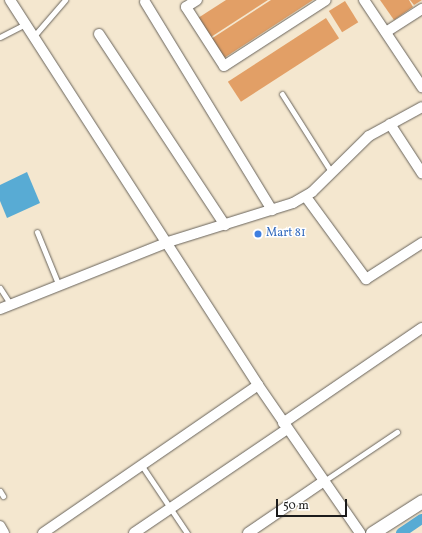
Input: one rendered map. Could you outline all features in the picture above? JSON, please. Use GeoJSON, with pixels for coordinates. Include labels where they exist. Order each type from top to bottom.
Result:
{"type":"FeatureCollection","features":[{"type":"Feature","properties":{"kind":"street"},"geometry":{"type":"LineString","coordinates":[[10,0],[168,242],[258,385],[360,533]]}},
{"type":"Feature","properties":{"kind":"street"},"geometry":{"type":"LineString","coordinates":[[197,0],[186,7],[224,66],[326,0]]}},
{"type":"Feature","properties":{"kind":"street"},"geometry":{"type":"LineString","coordinates":[[364,0],[422,87]]}},
{"type":"Feature","properties":{"kind":"street"},"geometry":{"type":"LineString","coordinates":[[145,2],[272,210]]}},
{"type":"Feature","properties":{"kind":"street"},"geometry":{"type":"LineString","coordinates":[[386,32],[422,9]]}},
{"type":"Feature","properties":{"kind":"street"},"geometry":{"type":"LineString","coordinates":[[99,34],[225,225]]}},
{"type":"Feature","properties":{"kind":"street"},"geometry":{"type":"LineString","coordinates":[[0,309],[59,287],[168,242],[272,210],[306,197],[333,174],[369,136],[422,107]]}},
{"type":"Feature","properties":{"kind":"street"},"geometry":{"type":"LineString","coordinates":[[390,124],[422,173]]}},
{"type":"Feature","properties":{"kind":"street"},"geometry":{"type":"LineString","coordinates":[[306,197],[366,279],[422,242]]}},
{"type":"Feature","properties":{"kind":"street"},"geometry":{"type":"LineString","coordinates":[[134,533],[422,328]]}},
{"type":"Feature","properties":{"kind":"street"},"geometry":{"type":"LineString","coordinates":[[43,533],[258,385]]}},
{"type":"Feature","properties":{"kind":"street"},"geometry":{"type":"LineString","coordinates":[[248,533],[324,481]]}},
{"type":"Feature","properties":{"kind":"street"},"geometry":{"type":"LineString","coordinates":[[372,533],[422,500]]}},
{"type":"Feature","properties":{"kind":"street"},"geometry":{"type":"LineString","coordinates":[[0,526],[4,533]]}},
{"type":"Feature","properties":{"kind":"lane"},"geometry":{"type":"LineString","coordinates":[[34,36],[65,0]]}},
{"type":"Feature","properties":{"kind":"lane"},"geometry":{"type":"LineString","coordinates":[[0,37],[26,24]]}},
{"type":"Feature","properties":{"kind":"lane"},"geometry":{"type":"LineString","coordinates":[[282,94],[333,174]]}},
{"type":"Feature","properties":{"kind":"lane"},"geometry":{"type":"LineString","coordinates":[[37,232],[59,287]]}},
{"type":"Feature","properties":{"kind":"lane"},"geometry":{"type":"LineString","coordinates":[[0,288],[11,305]]}},
{"type":"Feature","properties":{"kind":"lane"},"geometry":{"type":"LineString","coordinates":[[324,481],[397,432]]}},
{"type":"Feature","properties":{"kind":"lane"},"geometry":{"type":"LineString","coordinates":[[142,466],[186,533]]}},
{"type":"Feature","properties":{"kind":"water"},"geometry":{"type":"Polygon","coordinates":[[[27,172],[40,203],[7,218],[0,201],[0,185],[27,172]]]}},
{"type":"Feature","properties":{"kind":"building"},"geometry":{"type":"Polygon","coordinates":[[[226,0],[268,0],[211,37],[198,18],[226,0]]]}},
{"type":"Feature","properties":{"kind":"building"},"geometry":{"type":"Polygon","coordinates":[[[271,0],[313,0],[224,58],[211,39],[271,0]]]}},
{"type":"Feature","properties":{"kind":"building"},"geometry":{"type":"Polygon","coordinates":[[[380,0],[409,0],[413,7],[394,20],[380,0]]]}},
{"type":"Feature","properties":{"kind":"building"},"geometry":{"type":"Polygon","coordinates":[[[410,0],[422,0],[414,5],[410,0]]]}},
{"type":"Feature","properties":{"kind":"building"},"geometry":{"type":"Polygon","coordinates":[[[345,1],[358,22],[342,32],[329,11],[345,1]]]}},
{"type":"Feature","properties":{"kind":"building"},"geometry":{"type":"Polygon","coordinates":[[[326,18],[339,38],[241,102],[228,82],[326,18]]]}},
{"type":"Feature","properties":{"kind":"waterway"},"geometry":{"type":"LineString","coordinates":[[401,533],[422,519]]}},
{"type":"Feature","properties":{"kind":"place","name":"Mart 81"},"geometry":{"type":"Point","coordinates":[258,234]}}]}
